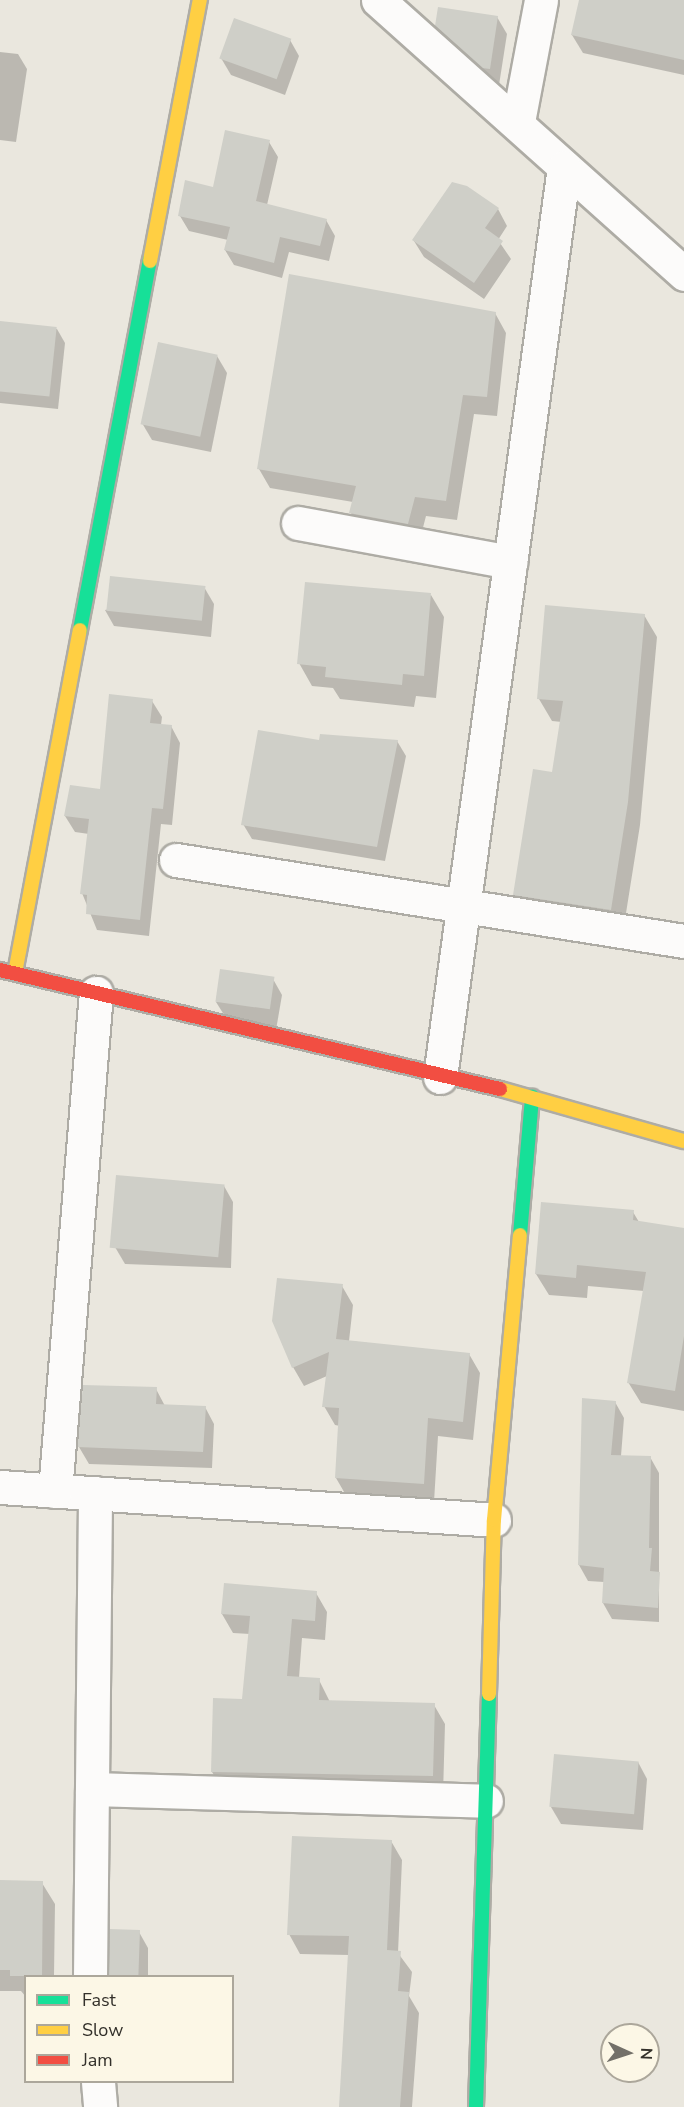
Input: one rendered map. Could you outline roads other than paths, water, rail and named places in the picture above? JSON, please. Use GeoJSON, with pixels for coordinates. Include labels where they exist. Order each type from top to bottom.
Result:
{"type":"FeatureCollection","features":[{"type":"Feature","properties":{"kind":"street"},"geometry":{"type":"LineString","coordinates":[[15,973],[200,0]]}},
{"type":"Feature","properties":{"kind":"street"},"geometry":{"type":"LineString","coordinates":[[378,0],[518,122],[564,167],[684,274]]}},
{"type":"Feature","properties":{"kind":"street"},"geometry":{"type":"LineString","coordinates":[[518,122],[541,0]]}},
{"type":"Feature","properties":{"kind":"street"},"geometry":{"type":"LineString","coordinates":[[440,1077],[564,167]]}},
{"type":"Feature","properties":{"kind":"street"},"geometry":{"type":"LineString","coordinates":[[298,523],[510,562]]}},
{"type":"Feature","properties":{"kind":"street"},"geometry":{"type":"LineString","coordinates":[[176,860],[684,941]]}},
{"type":"Feature","properties":{"kind":"street"},"geometry":{"type":"LineString","coordinates":[[0,970],[532,1098],[684,1142]]}},
{"type":"Feature","properties":{"kind":"street"},"geometry":{"type":"LineString","coordinates":[[55,1491],[96,993]]}},
{"type":"Feature","properties":{"kind":"street"},"geometry":{"type":"LineString","coordinates":[[476,2107],[494,1520],[532,1098]]}},
{"type":"Feature","properties":{"kind":"street"},"geometry":{"type":"LineString","coordinates":[[0,1487],[494,1520]]}},
{"type":"Feature","properties":{"kind":"street"},"geometry":{"type":"LineString","coordinates":[[90,1975],[95,1493]]}},
{"type":"Feature","properties":{"kind":"street"},"geometry":{"type":"LineString","coordinates":[[92,1789],[486,1801]]}},
{"type":"Feature","properties":{"kind":"street"},"geometry":{"type":"LineString","coordinates":[[98,2083],[100,2107]]}}]}
